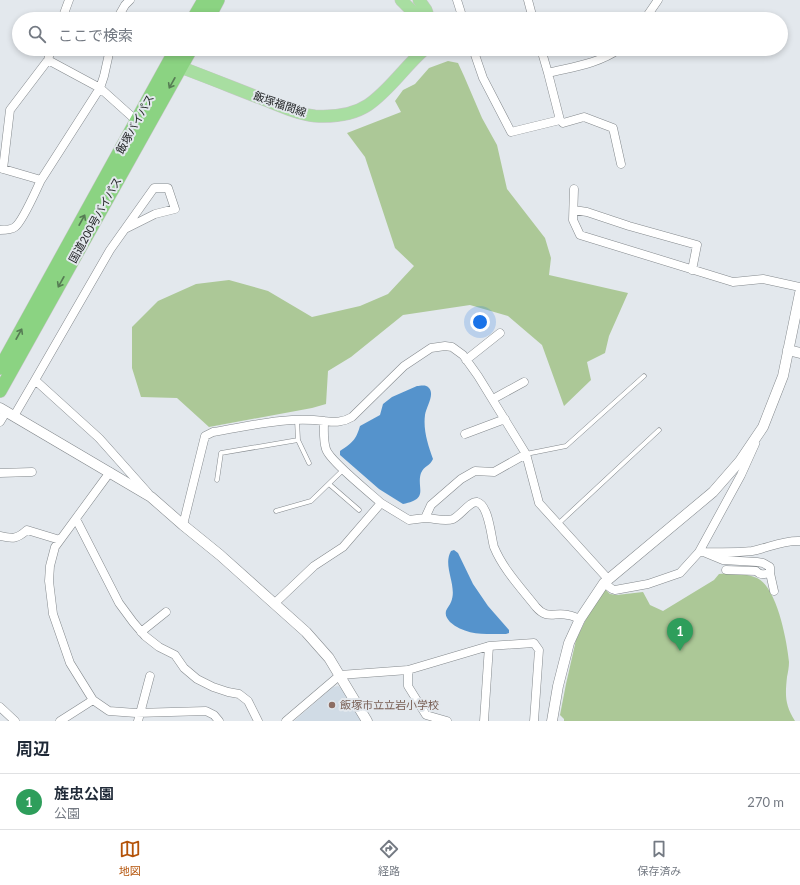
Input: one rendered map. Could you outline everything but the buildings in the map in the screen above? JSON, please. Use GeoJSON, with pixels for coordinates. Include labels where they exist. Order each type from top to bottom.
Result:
{"type":"FeatureCollection","features":[{"type":"Feature","properties":{"kind":"highway"},"geometry":{"type":"LineString","coordinates":[[197,12],[204,0]]}},
{"type":"Feature","properties":{"kind":"highway"},"geometry":{"type":"LineString","coordinates":[[212,12],[218,0]]}},
{"type":"Feature","properties":{"kind":"highway","name":"飯塚バイパス"},"geometry":{"type":"LineString","coordinates":[[141,125],[173,56]]}},
{"type":"Feature","properties":{"kind":"highway","name":"国道200号バイパス"},"geometry":{"type":"LineString","coordinates":[[0,391],[3,373],[141,125],[186,56]]}},
{"type":"Feature","properties":{"kind":"main road"},"geometry":{"type":"LineString","coordinates":[[401,0],[414,12]]}},
{"type":"Feature","properties":{"kind":"main road"},"geometry":{"type":"LineString","coordinates":[[420,0],[427,12]]}},
{"type":"Feature","properties":{"kind":"main road","name":"飯塚福間線"},"geometry":{"type":"LineString","coordinates":[[180,67],[284,108],[314,116],[331,116],[351,113],[368,105],[383,93],[413,56]]}},
{"type":"Feature","properties":{"kind":"street"},"geometry":{"type":"LineString","coordinates":[[65,12],[69,0]]}},
{"type":"Feature","properties":{"kind":"street"},"geometry":{"type":"LineString","coordinates":[[121,12],[130,0]]}},
{"type":"Feature","properties":{"kind":"street"},"geometry":{"type":"LineString","coordinates":[[457,0],[461,12]]}},
{"type":"Feature","properties":{"kind":"street"},"geometry":{"type":"LineString","coordinates":[[528,0],[531,12]]}},
{"type":"Feature","properties":{"kind":"street"},"geometry":{"type":"LineString","coordinates":[[649,12],[658,0]]}},
{"type":"Feature","properties":{"kind":"street"},"geometry":{"type":"LineString","coordinates":[[41,180],[2,168],[10,110],[48,60],[49,56]]}},
{"type":"Feature","properties":{"kind":"street"},"geometry":{"type":"LineString","coordinates":[[0,230],[8,230],[15,227],[20,220],[41,180],[100,88],[108,56]]}},
{"type":"Feature","properties":{"kind":"street"},"geometry":{"type":"LineString","coordinates":[[475,56],[483,78],[511,132],[560,120],[563,123],[584,117],[613,128],[621,164]]}},
{"type":"Feature","properties":{"kind":"street"},"geometry":{"type":"LineString","coordinates":[[544,56],[560,120]]}},
{"type":"Feature","properties":{"kind":"street"},"geometry":{"type":"LineString","coordinates":[[548,73],[609,56]]}},
{"type":"Feature","properties":{"kind":"street"},"geometry":{"type":"LineString","coordinates":[[48,60],[100,88],[141,125]]}},
{"type":"Feature","properties":{"kind":"street"},"geometry":{"type":"LineString","coordinates":[[0,422],[34,380],[110,250],[154,188],[168,188],[175,209],[155,214],[125,229]]}},
{"type":"Feature","properties":{"kind":"street"},"geometry":{"type":"LineString","coordinates":[[574,189],[573,220],[580,235],[734,282],[763,279],[800,287]]}},
{"type":"Feature","properties":{"kind":"street"},"geometry":{"type":"LineString","coordinates":[[574,210],[587,212],[629,226],[697,245],[692,270]]}},
{"type":"Feature","properties":{"kind":"street"},"geometry":{"type":"LineString","coordinates":[[183,525],[205,436],[213,432],[289,419],[341,422],[352,417],[404,366],[431,348],[445,346],[452,347],[458,351],[466,360],[492,398],[526,454],[539,503],[615,590],[654,582],[680,573],[702,552],[741,475],[763,427],[783,376],[800,293]]}},
{"type":"Feature","properties":{"kind":"street"},"geometry":{"type":"LineString","coordinates":[[466,360],[500,333]]}},
{"type":"Feature","properties":{"kind":"street"},"geometry":{"type":"LineString","coordinates":[[788,350],[800,353]]}},
{"type":"Feature","properties":{"kind":"street"},"geometry":{"type":"LineString","coordinates":[[34,380],[100,438],[151,497],[276,603],[306,632],[329,658],[367,721]]}},
{"type":"Feature","properties":{"kind":"street"},"geometry":{"type":"LineString","coordinates":[[492,398],[524,382]]}},
{"type":"Feature","properties":{"kind":"street"},"geometry":{"type":"LineString","coordinates":[[7,412],[151,497]]}},
{"type":"Feature","properties":{"kind":"street"},"geometry":{"type":"LineString","coordinates":[[465,434],[505,419]]}},
{"type":"Feature","properties":{"kind":"street"},"geometry":{"type":"LineString","coordinates":[[324,421],[326,451],[332,460],[381,503],[409,520],[426,518],[450,520],[455,518],[473,503],[477,502],[485,510],[494,545],[500,560],[540,612],[546,615],[568,615],[580,619]]}},
{"type":"Feature","properties":{"kind":"street"},"geometry":{"type":"LineString","coordinates":[[552,721],[558,686],[570,643],[580,619],[606,581],[714,492],[740,461],[763,427]]}},
{"type":"Feature","properties":{"kind":"street"},"geometry":{"type":"LineString","coordinates":[[426,518],[431,505],[461,479],[475,471],[494,472],[526,454]]}},
{"type":"Feature","properties":{"kind":"street"},"geometry":{"type":"LineString","coordinates":[[0,473],[32,472]]}},
{"type":"Feature","properties":{"kind":"street"},"geometry":{"type":"LineString","coordinates":[[110,472],[55,547],[50,566],[49,581],[53,614],[70,663],[93,700],[109,711],[139,717],[206,711],[214,715],[219,721]]}},
{"type":"Feature","properties":{"kind":"street"},"geometry":{"type":"LineString","coordinates":[[276,603],[314,566],[343,547],[381,503]]}},
{"type":"Feature","properties":{"kind":"street"},"geometry":{"type":"LineString","coordinates":[[76,518],[119,603],[132,622],[141,632],[159,647],[175,655],[184,668],[197,680],[213,687],[239,694],[248,701],[258,721]]}},
{"type":"Feature","properties":{"kind":"street"},"geometry":{"type":"LineString","coordinates":[[0,536],[14,538],[19,537],[28,530],[60,540]]}},
{"type":"Feature","properties":{"kind":"street"},"geometry":{"type":"LineString","coordinates":[[702,552],[724,553],[752,551],[786,542],[800,541]]}},
{"type":"Feature","properties":{"kind":"street"},"geometry":{"type":"LineString","coordinates":[[702,552],[723,560],[763,563],[770,567],[774,591]]}},
{"type":"Feature","properties":{"kind":"street"},"geometry":{"type":"LineString","coordinates":[[726,570],[756,571],[763,575],[770,573]]}},
{"type":"Feature","properties":{"kind":"street"},"geometry":{"type":"LineString","coordinates":[[141,632],[166,612]]}},
{"type":"Feature","properties":{"kind":"street"},"geometry":{"type":"LineString","coordinates":[[286,721],[340,675],[408,670],[489,646],[534,643],[539,650],[534,721]]}},
{"type":"Feature","properties":{"kind":"street"},"geometry":{"type":"LineString","coordinates":[[484,721],[489,646]]}},
{"type":"Feature","properties":{"kind":"street"},"geometry":{"type":"LineString","coordinates":[[408,670],[408,686],[426,715],[447,721]]}},
{"type":"Feature","properties":{"kind":"street"},"geometry":{"type":"LineString","coordinates":[[139,717],[150,676]]}},
{"type":"Feature","properties":{"kind":"street"},"geometry":{"type":"LineString","coordinates":[[60,721],[93,700]]}},
{"type":"Feature","properties":{"kind":"street"},"geometry":{"type":"LineString","coordinates":[[0,706],[15,721]]}},
{"type":"Feature","properties":{"kind":"lane"},"geometry":{"type":"LineString","coordinates":[[526,454],[566,446],[644,376]]}},
{"type":"Feature","properties":{"kind":"lane"},"geometry":{"type":"LineString","coordinates":[[297,419],[298,440],[309,463]]}},
{"type":"Feature","properties":{"kind":"lane"},"geometry":{"type":"LineString","coordinates":[[558,524],[659,430]]}},
{"type":"Feature","properties":{"kind":"lane"},"geometry":{"type":"LineString","coordinates":[[216,480],[221,453],[298,440]]}},
{"type":"Feature","properties":{"kind":"lane"},"geometry":{"type":"LineString","coordinates":[[276,511],[311,501],[343,469]]}},
{"type":"Feature","properties":{"kind":"lane"},"geometry":{"type":"LineString","coordinates":[[329,484],[359,510]]}},
{"type":"Feature","properties":{"kind":"shaded area","name":"飯塚市立立岩小学校"},"geometry":{"type":"Polygon","coordinates":[[[338,686],[343,689],[361,721],[294,721],[333,687],[338,686]]]}},
{"type":"Feature","properties":{"kind":"green space"},"geometry":{"type":"Polygon","coordinates":[[[448,61],[458,63],[482,118],[497,145],[507,189],[545,238],[551,258],[549,275],[628,293],[609,336],[605,353],[587,362],[591,380],[564,406],[542,345],[508,316],[470,305],[403,315],[351,357],[328,371],[326,404],[312,408],[209,427],[177,398],[141,397],[132,368],[132,327],[158,301],[196,284],[229,280],[268,291],[312,317],[360,306],[388,294],[414,266],[395,248],[365,157],[347,133],[401,112],[395,101],[403,90],[415,84],[429,68],[448,61]]]}},
{"type":"Feature","properties":{"kind":"green space"},"geometry":{"type":"Polygon","coordinates":[[[730,573],[757,578],[764,583],[775,603],[786,641],[789,662],[786,684],[786,700],[795,721],[564,721],[560,715],[576,640],[592,607],[605,589],[610,594],[617,595],[643,592],[650,605],[663,611],[714,580],[719,574],[730,573]]]}},
{"type":"Feature","properties":{"kind":"water"},"geometry":{"type":"Polygon","coordinates":[[[417,386],[426,386],[431,391],[431,398],[425,415],[425,432],[433,459],[421,473],[419,496],[411,502],[403,504],[379,489],[340,455],[340,451],[353,441],[360,426],[380,415],[383,404],[392,397],[417,386]]]}},
{"type":"Feature","properties":{"kind":"water"},"geometry":{"type":"Polygon","coordinates":[[[454,550],[458,553],[473,584],[488,606],[509,630],[509,633],[491,634],[469,632],[456,627],[447,618],[446,611],[453,596],[448,563],[451,551],[454,550]]]}},
{"type":"Feature","properties":{"kind":"place","name":"旌忠公園"},"geometry":{"type":"Point","coordinates":[680,651]}},
{"type":"Feature","properties":{"kind":"place","name":"飯塚市立立岩小学校"},"geometry":{"type":"Point","coordinates":[332,705]}}]}
